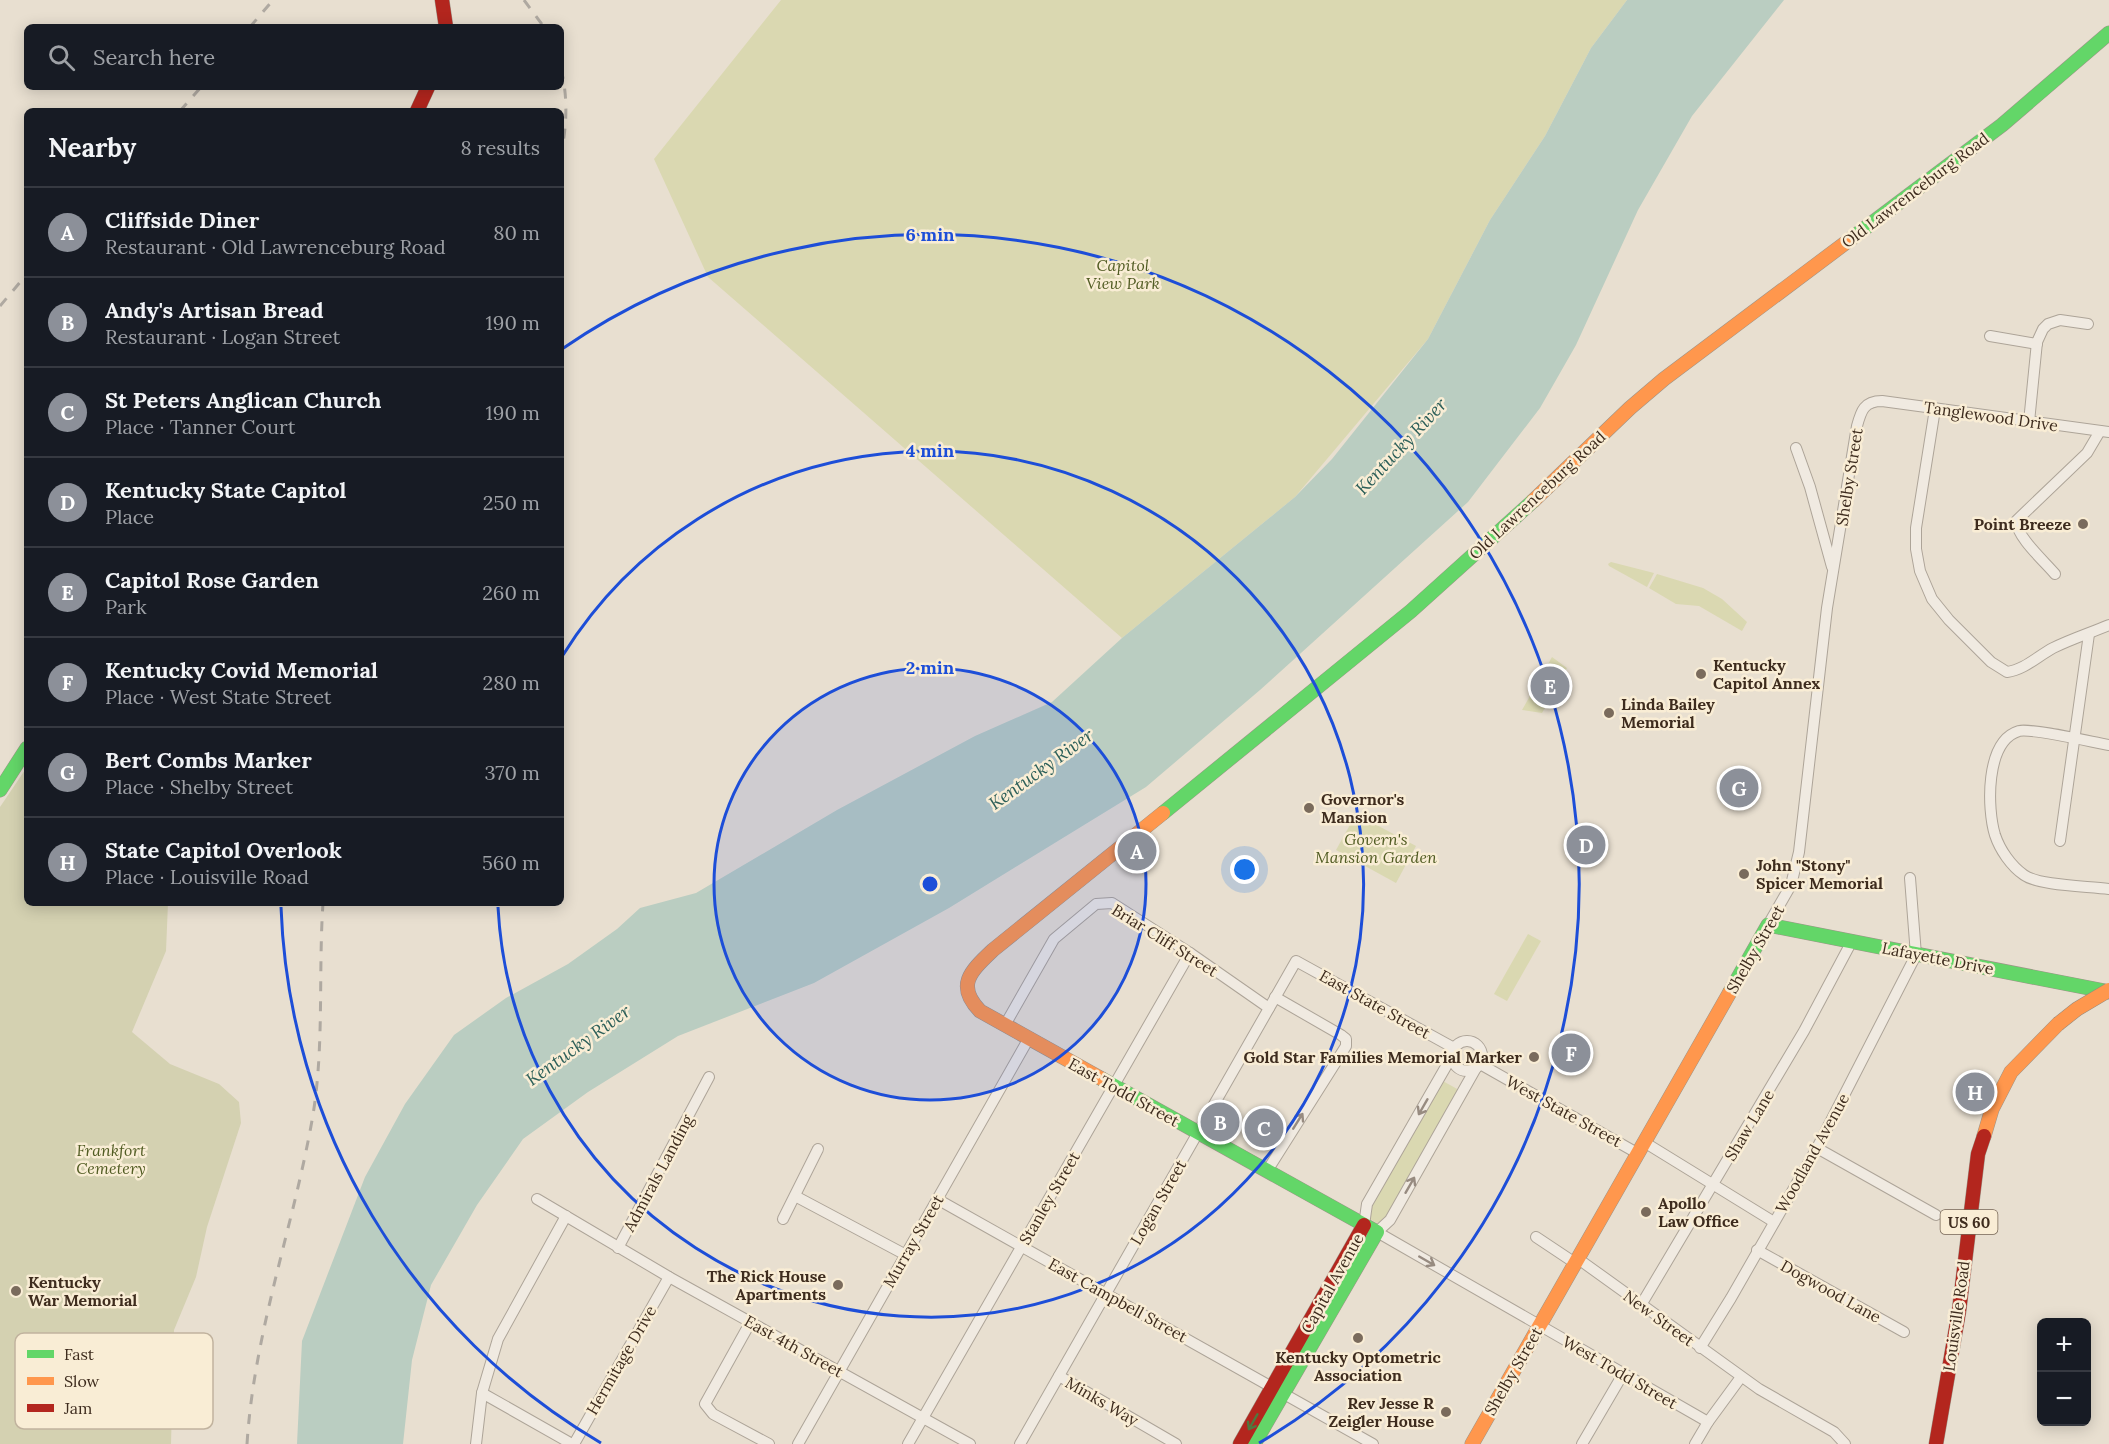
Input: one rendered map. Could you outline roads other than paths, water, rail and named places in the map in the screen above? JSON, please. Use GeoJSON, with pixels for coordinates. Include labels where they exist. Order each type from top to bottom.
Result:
{"type":"FeatureCollection","features":[{"type":"Feature","properties":{"kind":"main road"},"geometry":{"type":"LineString","coordinates":[[442,0],[446,24]]}},
{"type":"Feature","properties":{"kind":"main road","name":"Old Lawrenceburg Road"},"geometry":{"type":"LineString","coordinates":[[975,969],[1012,934],[1305,699],[1412,610],[1660,382],[1977,146],[2109,33]]}},
{"type":"Feature","properties":{"kind":"main road"},"geometry":{"type":"LineString","coordinates":[[418,108],[427,90]]}},
{"type":"Feature","properties":{"kind":"main road"},"geometry":{"type":"LineString","coordinates":[[0,790],[24,753]]}},
{"type":"Feature","properties":{"kind":"main road","name":"Lafayette Drive"},"geometry":{"type":"LineString","coordinates":[[1768,925],[2109,991]]}},
{"type":"Feature","properties":{"kind":"main road","name":"Shelby Street"},"geometry":{"type":"LineString","coordinates":[[1472,1444],[1768,925]]}},
{"type":"Feature","properties":{"kind":"main road","name":"East Todd Street"},"geometry":{"type":"LineString","coordinates":[[975,969],[965,989],[966,997],[971,1004],[1370,1229]]}},
{"type":"Feature","properties":{"kind":"main road","name":"Louisville Road"},"geometry":{"type":"LineString","coordinates":[[1936,1444],[1959,1311],[1978,1154],[1992,1109],[2011,1072],[2058,1024],[2077,1009],[2109,991]]}},
{"type":"Feature","properties":{"kind":"main road","name":"Capital Avenue"},"geometry":{"type":"LineString","coordinates":[[1240,1444],[1278,1390],[1370,1229]]}},
{"type":"Feature","properties":{"kind":"main road","name":"Capital Avenue"},"geometry":{"type":"LineString","coordinates":[[1254,1444],[1278,1390]]}},
{"type":"Feature","properties":{"kind":"street"},"geometry":{"type":"LineString","coordinates":[[2029,422],[2037,344],[2043,329],[2060,320],[2088,324]]}},
{"type":"Feature","properties":{"kind":"street"},"geometry":{"type":"LineString","coordinates":[[1990,336],[2037,344]]}},
{"type":"Feature","properties":{"kind":"street","name":"Tanglewood Drive"},"geometry":{"type":"LineString","coordinates":[[1874,401],[2105,431]]}},
{"type":"Feature","properties":{"kind":"street","name":"Shelby Street"},"geometry":{"type":"LineString","coordinates":[[1768,925],[1791,885],[1797,861],[1827,608],[1857,426],[1862,410],[1868,403],[1874,401]]}},
{"type":"Feature","properties":{"kind":"street"},"geometry":{"type":"LineString","coordinates":[[1935,409],[1916,538],[1920,571],[1932,599],[1949,620],[1991,662],[2007,672],[2018,669],[2077,636],[2089,634],[2109,625]]}},
{"type":"Feature","properties":{"kind":"street"},"geometry":{"type":"LineString","coordinates":[[2055,574],[2022,536],[2016,526],[2016,520],[2087,453],[2105,431]]}},
{"type":"Feature","properties":{"kind":"street"},"geometry":{"type":"LineString","coordinates":[[1796,448],[1810,487],[1833,570]]}},
{"type":"Feature","properties":{"kind":"street"},"geometry":{"type":"LineString","coordinates":[[2060,841],[2089,634]]}},
{"type":"Feature","properties":{"kind":"street"},"geometry":{"type":"LineString","coordinates":[[2109,745],[2019,731],[2004,742],[1994,765],[1989,792],[1991,819],[1999,843],[2012,863],[2032,880],[2109,889]]}},
{"type":"Feature","properties":{"kind":"street"},"geometry":{"type":"LineString","coordinates":[[1910,878],[1916,955]]}},
{"type":"Feature","properties":{"kind":"street","name":"Briar Cliff Street"},"geometry":{"type":"LineString","coordinates":[[1005,1025],[1054,939],[1096,904],[1112,903],[1190,953],[1269,1008]]}},
{"type":"Feature","properties":{"kind":"street","name":"Shaw Lane"},"geometry":{"type":"LineString","coordinates":[[1641,1305],[1804,1031],[1852,941]]}},
{"type":"Feature","properties":{"kind":"street","name":"Stanley Street"},"geometry":{"type":"LineString","coordinates":[[909,1444],[1190,953]]}},
{"type":"Feature","properties":{"kind":"street","name":"Woodland Avenue"},"geometry":{"type":"LineString","coordinates":[[1700,1348],[1816,1148],[1916,955]]}},
{"type":"Feature","properties":{"kind":"street","name":"Logan Street"},"geometry":{"type":"LineString","coordinates":[[1020,1444],[1296,961]]}},
{"type":"Feature","properties":{"kind":"street","name":"East State Street"},"geometry":{"type":"LineString","coordinates":[[1296,961],[1453,1052]]}},
{"type":"Feature","properties":{"kind":"street"},"geometry":{"type":"LineString","coordinates":[[1267,1171],[1346,1046],[1346,1039],[1341,1035],[1275,997]]}},
{"type":"Feature","properties":{"kind":"street","name":"Murray Street"},"geometry":{"type":"LineString","coordinates":[[798,1444],[1029,1038]]}},
{"type":"Feature","properties":{"kind":"street"},"geometry":{"type":"LineString","coordinates":[[1463,1041],[1476,1044],[1482,1054],[1478,1066],[1467,1071],[1455,1065],[1453,1052],[1463,1041]]}},
{"type":"Feature","properties":{"kind":"street","name":"Capital Avenue"},"geometry":{"type":"LineString","coordinates":[[1453,1052],[1368,1204],[1370,1229],[1390,1220],[1478,1066]]}},
{"type":"Feature","properties":{"kind":"street","name":"West State Street"},"geometry":{"type":"LineString","coordinates":[[1478,1066],[1491,1070],[1713,1185],[1774,1222]]}},
{"type":"Feature","properties":{"kind":"street","name":"Admirals Landing"},"geometry":{"type":"LineString","coordinates":[[537,1198],[618,1248],[709,1077]]}},
{"type":"Feature","properties":{"kind":"street"},"geometry":{"type":"LineString","coordinates":[[1816,1148],[1935,1215]]}},
{"type":"Feature","properties":{"kind":"street"},"geometry":{"type":"LineString","coordinates":[[783,1219],[818,1149]]}},
{"type":"Feature","properties":{"kind":"street"},"geometry":{"type":"LineString","coordinates":[[795,1196],[906,1255]]}},
{"type":"Feature","properties":{"kind":"street","name":"East Campbell Street"},"geometry":{"type":"LineString","coordinates":[[937,1199],[1372,1444]]}},
{"type":"Feature","properties":{"kind":"street"},"geometry":{"type":"LineString","coordinates":[[476,1444],[482,1393],[498,1340],[566,1216]]}},
{"type":"Feature","properties":{"kind":"street","name":"West Todd Street"},"geometry":{"type":"LineString","coordinates":[[1370,1229],[1708,1422]]}},
{"type":"Feature","properties":{"kind":"street","name":"New Street"},"geometry":{"type":"LineString","coordinates":[[1536,1237],[1576,1260],[1774,1399],[1834,1432],[1845,1444]]}},
{"type":"Feature","properties":{"kind":"street","name":"East 4th Street"},"geometry":{"type":"LineString","coordinates":[[618,1248],[970,1444]]}},
{"type":"Feature","properties":{"kind":"street","name":"Dogwood Lane"},"geometry":{"type":"LineString","coordinates":[[1758,1250],[1904,1332]]}},
{"type":"Feature","properties":{"kind":"street","name":"Hermitage Drive"},"geometry":{"type":"LineString","coordinates":[[573,1444],[669,1277]]}},
{"type":"Feature","properties":{"kind":"street"},"geometry":{"type":"LineString","coordinates":[[750,1323],[705,1404],[713,1414],[769,1444]]}},
{"type":"Feature","properties":{"kind":"street"},"geometry":{"type":"LineString","coordinates":[[1582,1444],[1623,1374]]}},
{"type":"Feature","properties":{"kind":"street","name":"Minks Way"},"geometry":{"type":"LineString","coordinates":[[1059,1376],[1176,1444]]}},
{"type":"Feature","properties":{"kind":"street"},"geometry":{"type":"LineString","coordinates":[[1695,1444],[1741,1377]]}},
{"type":"Feature","properties":{"kind":"street"},"geometry":{"type":"LineString","coordinates":[[482,1393],[573,1444]]}},
{"type":"Feature","properties":{"kind":"water","name":"Kentucky River"},"geometry":{"type":"Polygon","coordinates":[[[1627,0],[1784,0],[1692,116],[1638,210],[1576,345],[1540,408],[1468,502],[1260,690],[1146,787],[949,908],[814,983],[678,1036],[588,1092],[523,1139],[477,1205],[431,1285],[412,1360],[403,1444],[297,1444],[302,1341],[365,1177],[405,1104],[454,1035],[506,998],[568,964],[617,929],[640,908],[696,893],[837,810],[975,736],[1052,702],[1122,638],[1295,497],[1332,459],[1428,339],[1490,220],[1545,136],[1591,48],[1627,0]]]}},
{"type":"Feature","properties":{"kind":"railway"},"geometry":{"type":"LineString","coordinates":[[253,24],[273,0]]}},
{"type":"Feature","properties":{"kind":"railway"},"geometry":{"type":"LineString","coordinates":[[524,0],[542,24]]}},
{"type":"Feature","properties":{"kind":"railway"},"geometry":{"type":"LineString","coordinates":[[564,85],[566,111],[564,138]]}},
{"type":"Feature","properties":{"kind":"railway"},"geometry":{"type":"LineString","coordinates":[[183,108],[198,90]]}},
{"type":"Feature","properties":{"kind":"railway"},"geometry":{"type":"LineString","coordinates":[[0,306],[24,278]]}},
{"type":"Feature","properties":{"kind":"railway"},"geometry":{"type":"LineString","coordinates":[[247,1444],[257,1363],[303,1166],[315,1098],[320,1043],[323,906]]}},
{"type":"Feature","properties":{"kind":"place","name":"Point Breeze"},"geometry":{"type":"Point","coordinates":[2083,524]}},
{"type":"Feature","properties":{"kind":"place","name":"Kentucky Capitol Annex"},"geometry":{"type":"Point","coordinates":[1701,674]}},
{"type":"Feature","properties":{"kind":"place","name":"Capitol Rose Garden"},"geometry":{"type":"Point","coordinates":[1550,686]}},
{"type":"Feature","properties":{"kind":"place","name":"Linda Bailey Memorial"},"geometry":{"type":"Point","coordinates":[1609,713]}},
{"type":"Feature","properties":{"kind":"place","name":"Bert Combs Marker"},"geometry":{"type":"Point","coordinates":[1739,788]}},
{"type":"Feature","properties":{"kind":"place","name":"Governor's Mansion"},"geometry":{"type":"Point","coordinates":[1309,808]}},
{"type":"Feature","properties":{"kind":"place","name":"Kentucky State Capitol"},"geometry":{"type":"Point","coordinates":[1586,845]}},
{"type":"Feature","properties":{"kind":"place","name":"Cliffside Diner"},"geometry":{"type":"Point","coordinates":[1137,851]}},
{"type":"Feature","properties":{"kind":"place","name":"John \"Stony\" Spicer Memorial"},"geometry":{"type":"Point","coordinates":[1744,874]}},
{"type":"Feature","properties":{"kind":"place","name":"Kentucky Covid Memorial"},"geometry":{"type":"Point","coordinates":[1571,1053]}},
{"type":"Feature","properties":{"kind":"place","name":"Gold Star Families Memorial Marker"},"geometry":{"type":"Point","coordinates":[1534,1057]}},
{"type":"Feature","properties":{"kind":"place","name":"State Capitol Overlook"},"geometry":{"type":"Point","coordinates":[1975,1092]}},
{"type":"Feature","properties":{"kind":"place","name":"Andy's Artisan Bread"},"geometry":{"type":"Point","coordinates":[1220,1122]}},
{"type":"Feature","properties":{"kind":"place","name":"St Peters Anglican Church"},"geometry":{"type":"Point","coordinates":[1264,1128]}},
{"type":"Feature","properties":{"kind":"place","name":"Apollo Law Office"},"geometry":{"type":"Point","coordinates":[1646,1212]}},
{"type":"Feature","properties":{"kind":"place","name":"The Rick House Apartments"},"geometry":{"type":"Point","coordinates":[838,1285]}},
{"type":"Feature","properties":{"kind":"place","name":"Kentucky War Memorial"},"geometry":{"type":"Point","coordinates":[16,1291]}},
{"type":"Feature","properties":{"kind":"place","name":"Kentucky Optometric Association"},"geometry":{"type":"Point","coordinates":[1358,1338]}},
{"type":"Feature","properties":{"kind":"place","name":"Rev Jesse R Zeigler House"},"geometry":{"type":"Point","coordinates":[1446,1412]}},
{"type":"Feature","properties":{"kind":"park label","name":"Capitol View Park"},"geometry":{"type":"Point","coordinates":[1123,274]}},
{"type":"Feature","properties":{"kind":"park label","name":"Govern's Mansion Garden"},"geometry":{"type":"Point","coordinates":[1376,848]}},
{"type":"Feature","properties":{"kind":"park label","name":"Frankfort Cemetery"},"geometry":{"type":"Point","coordinates":[111,1159]}}]}
